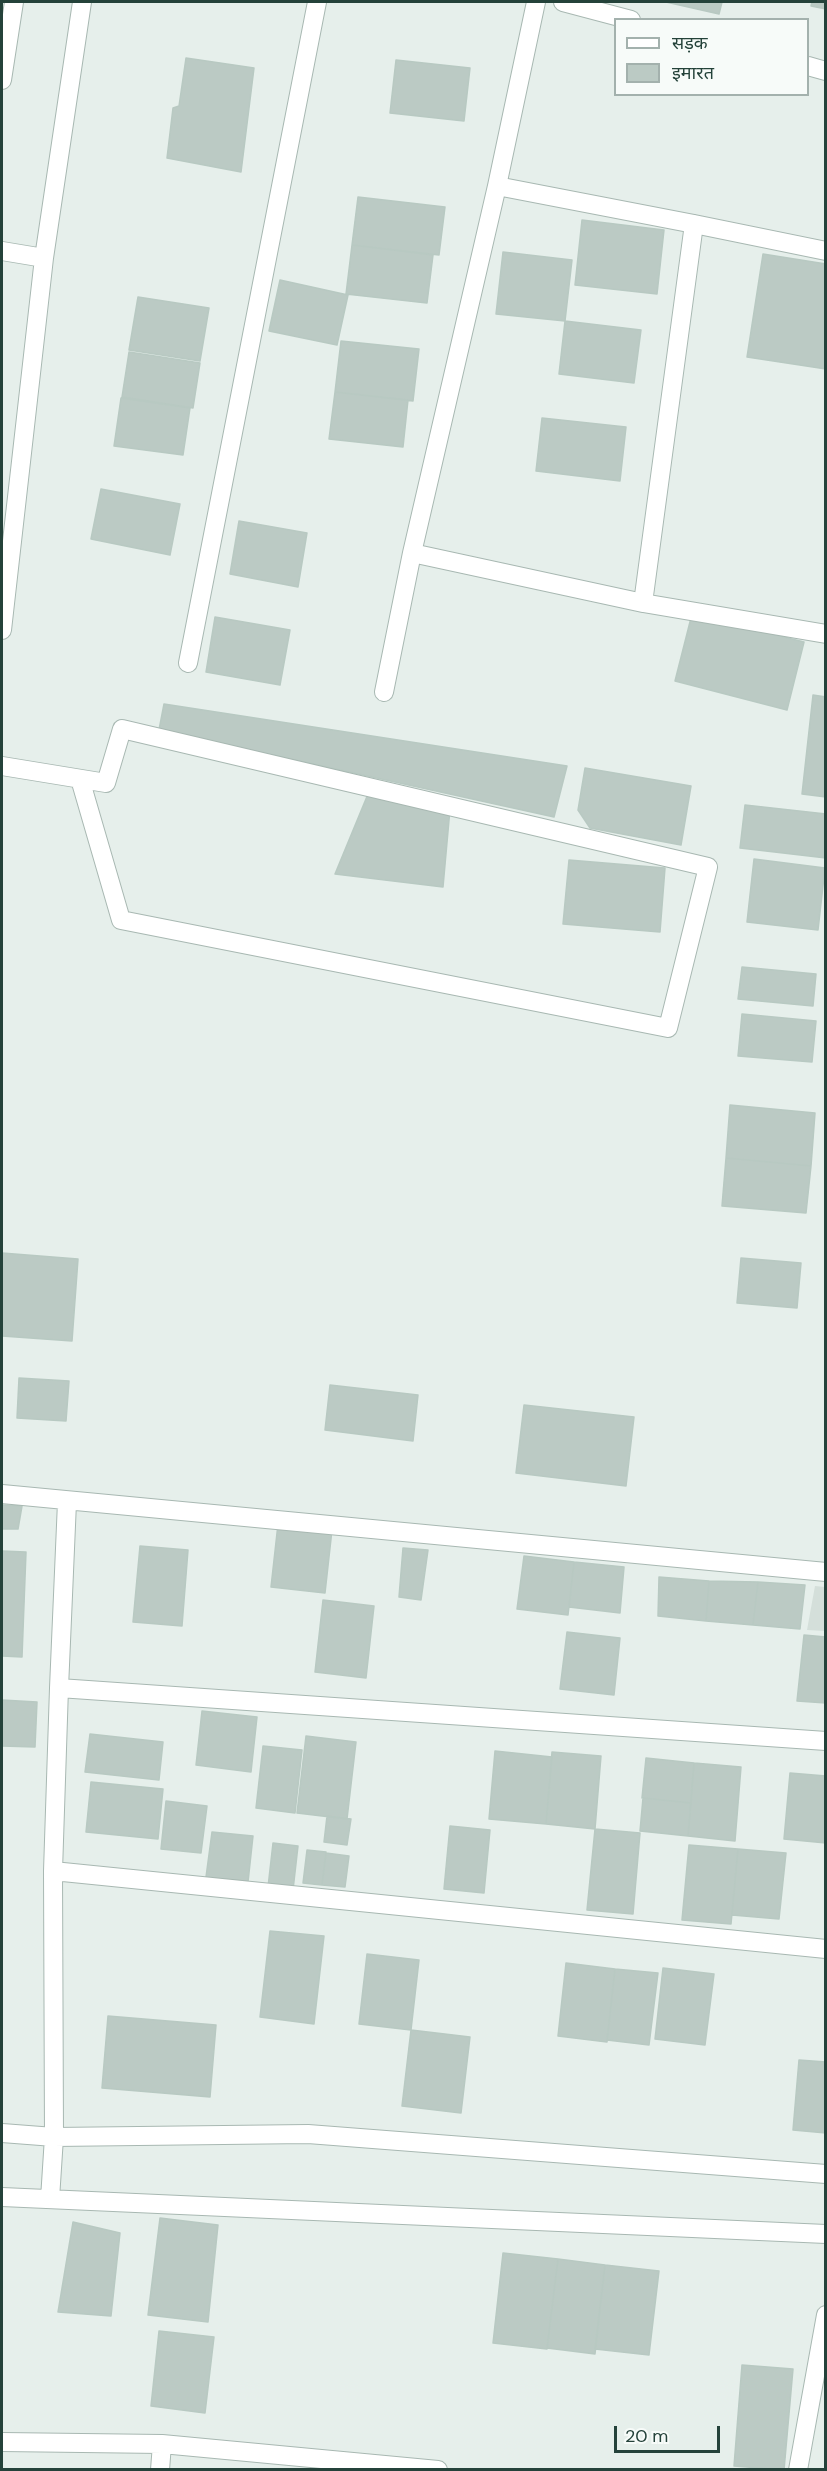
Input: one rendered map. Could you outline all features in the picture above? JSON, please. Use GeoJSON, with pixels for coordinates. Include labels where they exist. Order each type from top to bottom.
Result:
{"type":"FeatureCollection","features":[{"type":"Feature","properties":{"kind":"street"},"geometry":{"type":"LineString","coordinates":[[2,80],[14,2]]}},
{"type":"Feature","properties":{"kind":"street"},"geometry":{"type":"LineString","coordinates":[[2,630],[9,493],[82,2]]}},
{"type":"Feature","properties":{"kind":"street"},"geometry":{"type":"LineString","coordinates":[[188,663],[317,2]]}},
{"type":"Feature","properties":{"kind":"street"},"geometry":{"type":"LineString","coordinates":[[384,692],[412,553],[497,186],[536,2]]}},
{"type":"Feature","properties":{"kind":"street"},"geometry":{"type":"LineString","coordinates":[[563,2],[623,18]]}},
{"type":"Feature","properties":{"kind":"street"},"geometry":{"type":"LineString","coordinates":[[809,67],[825,71]]}},
{"type":"Feature","properties":{"kind":"street"},"geometry":{"type":"LineString","coordinates":[[497,186],[825,250]]}},
{"type":"Feature","properties":{"kind":"street"},"geometry":{"type":"LineString","coordinates":[[643,603],[694,224]]}},
{"type":"Feature","properties":{"kind":"street"},"geometry":{"type":"LineString","coordinates":[[2,251],[44,258]]}},
{"type":"Feature","properties":{"kind":"street"},"geometry":{"type":"LineString","coordinates":[[412,553],[643,603],[825,634]]}},
{"type":"Feature","properties":{"kind":"street"},"geometry":{"type":"LineString","coordinates":[[2,766],[106,783],[122,729],[708,867],[668,1028],[121,920],[80,779]]}},
{"type":"Feature","properties":{"kind":"street"},"geometry":{"type":"LineString","coordinates":[[2,1494],[67,1502],[825,1572]]}},
{"type":"Feature","properties":{"kind":"street"},"geometry":{"type":"LineString","coordinates":[[50,2199],[54,2137],[53,1871],[67,1502]]}},
{"type":"Feature","properties":{"kind":"street"},"geometry":{"type":"LineString","coordinates":[[59,1688],[825,1741]]}},
{"type":"Feature","properties":{"kind":"street"},"geometry":{"type":"LineString","coordinates":[[53,1871],[825,1949]]}},
{"type":"Feature","properties":{"kind":"street"},"geometry":{"type":"LineString","coordinates":[[2,2133],[54,2137],[308,2134],[825,2174]]}},
{"type":"Feature","properties":{"kind":"street"},"geometry":{"type":"LineString","coordinates":[[2,2197],[825,2234]]}},
{"type":"Feature","properties":{"kind":"street"},"geometry":{"type":"LineString","coordinates":[[798,2469],[825,2315]]}},
{"type":"Feature","properties":{"kind":"street"},"geometry":{"type":"LineString","coordinates":[[2,2442],[162,2444],[377,2467],[438,2469]]}},
{"type":"Feature","properties":{"kind":"street"},"geometry":{"type":"LineString","coordinates":[[160,2469],[162,2444]]}},
{"type":"Feature","properties":{"kind":"shaded area"},"geometry":{"type":"Polygon","coordinates":[[[815,1586],[825,1587],[825,1631],[807,1630],[815,1586]]]}},
{"type":"Feature","properties":{"kind":"building"},"geometry":{"type":"Polygon","coordinates":[[[666,2],[722,2],[719,14],[666,2]]]}},
{"type":"Feature","properties":{"kind":"building"},"geometry":{"type":"Polygon","coordinates":[[[812,2],[826,2],[826,9],[811,6],[812,2]]]}},
{"type":"Feature","properties":{"kind":"building"},"geometry":{"type":"Polygon","coordinates":[[[186,58],[254,68],[241,172],[167,158],[173,108],[179,106],[186,58]]]}},
{"type":"Feature","properties":{"kind":"building"},"geometry":{"type":"Polygon","coordinates":[[[396,60],[470,68],[464,121],[390,113],[396,60]]]}},
{"type":"Feature","properties":{"kind":"building"},"geometry":{"type":"Polygon","coordinates":[[[358,197],[445,207],[439,255],[352,245],[358,197]]]}},
{"type":"Feature","properties":{"kind":"building"},"geometry":{"type":"Polygon","coordinates":[[[582,220],[664,230],[657,294],[575,285],[582,220]]]}},
{"type":"Feature","properties":{"kind":"building"},"geometry":{"type":"Polygon","coordinates":[[[352,245],[433,255],[427,303],[346,294],[352,245]]]}},
{"type":"Feature","properties":{"kind":"building"},"geometry":{"type":"Polygon","coordinates":[[[503,252],[572,260],[565,321],[496,314],[503,252]]]}},
{"type":"Feature","properties":{"kind":"building"},"geometry":{"type":"Polygon","coordinates":[[[763,254],[826,264],[826,369],[747,357],[763,254]]]}},
{"type":"Feature","properties":{"kind":"building"},"geometry":{"type":"Polygon","coordinates":[[[280,280],[348,295],[337,345],[269,331],[280,280]]]}},
{"type":"Feature","properties":{"kind":"building"},"geometry":{"type":"Polygon","coordinates":[[[138,297],[209,308],[200,361],[129,350],[138,297]]]}},
{"type":"Feature","properties":{"kind":"building"},"geometry":{"type":"Polygon","coordinates":[[[565,321],[641,330],[634,383],[559,374],[565,321]]]}},
{"type":"Feature","properties":{"kind":"building"},"geometry":{"type":"Polygon","coordinates":[[[341,341],[419,349],[413,401],[335,392],[341,341]]]}},
{"type":"Feature","properties":{"kind":"building"},"geometry":{"type":"Polygon","coordinates":[[[129,352],[200,363],[193,408],[122,397],[129,352]]]}},
{"type":"Feature","properties":{"kind":"building"},"geometry":{"type":"Polygon","coordinates":[[[335,392],[408,400],[403,447],[329,439],[335,392]]]}},
{"type":"Feature","properties":{"kind":"building"},"geometry":{"type":"Polygon","coordinates":[[[121,398],[190,408],[183,455],[114,446],[121,398]]]}},
{"type":"Feature","properties":{"kind":"building"},"geometry":{"type":"Polygon","coordinates":[[[542,418],[626,427],[620,481],[536,471],[542,418]]]}},
{"type":"Feature","properties":{"kind":"building"},"geometry":{"type":"Polygon","coordinates":[[[101,489],[180,504],[170,555],[91,539],[101,489]]]}},
{"type":"Feature","properties":{"kind":"building"},"geometry":{"type":"Polygon","coordinates":[[[239,521],[307,533],[298,587],[230,574],[239,521]]]}},
{"type":"Feature","properties":{"kind":"building"},"geometry":{"type":"Polygon","coordinates":[[[692,614],[804,642],[787,710],[675,681],[692,614]]]}},
{"type":"Feature","properties":{"kind":"building"},"geometry":{"type":"Polygon","coordinates":[[[215,617],[290,630],[280,685],[206,672],[215,617]]]}},
{"type":"Feature","properties":{"kind":"building"},"geometry":{"type":"Polygon","coordinates":[[[813,695],[826,697],[826,797],[802,794],[813,695]]]}},
{"type":"Feature","properties":{"kind":"building"},"geometry":{"type":"Polygon","coordinates":[[[164,704],[567,766],[554,817],[159,730],[164,704]]]}},
{"type":"Feature","properties":{"kind":"building"},"geometry":{"type":"Polygon","coordinates":[[[585,768],[691,786],[681,845],[590,828],[578,810],[585,768]]]}},
{"type":"Feature","properties":{"kind":"building"},"geometry":{"type":"Polygon","coordinates":[[[368,794],[450,809],[443,887],[335,874],[368,794]]]}},
{"type":"Feature","properties":{"kind":"building"},"geometry":{"type":"Polygon","coordinates":[[[745,805],[826,814],[826,858],[740,848],[745,805]]]}},
{"type":"Feature","properties":{"kind":"building"},"geometry":{"type":"Polygon","coordinates":[[[754,859],[825,868],[818,930],[747,922],[754,859]]]}},
{"type":"Feature","properties":{"kind":"building"},"geometry":{"type":"Polygon","coordinates":[[[569,860],[665,868],[660,932],[563,924],[569,860]]]}},
{"type":"Feature","properties":{"kind":"building"},"geometry":{"type":"Polygon","coordinates":[[[742,967],[816,974],[813,1006],[738,999],[742,967]]]}},
{"type":"Feature","properties":{"kind":"building"},"geometry":{"type":"Polygon","coordinates":[[[742,1014],[816,1021],[812,1062],[738,1056],[742,1014]]]}},
{"type":"Feature","properties":{"kind":"building"},"geometry":{"type":"Polygon","coordinates":[[[730,1105],[815,1113],[811,1166],[726,1158],[730,1105]]]}},
{"type":"Feature","properties":{"kind":"building"},"geometry":{"type":"Polygon","coordinates":[[[726,1158],[811,1166],[806,1213],[722,1206],[726,1158]]]}},
{"type":"Feature","properties":{"kind":"building"},"geometry":{"type":"Polygon","coordinates":[[[2,1253],[78,1259],[72,1341],[2,1336],[2,1253]]]}},
{"type":"Feature","properties":{"kind":"building"},"geometry":{"type":"Polygon","coordinates":[[[741,1258],[801,1263],[797,1308],[737,1303],[741,1258]]]}},
{"type":"Feature","properties":{"kind":"building"},"geometry":{"type":"Polygon","coordinates":[[[19,1378],[69,1381],[66,1421],[17,1418],[19,1378]]]}},
{"type":"Feature","properties":{"kind":"building"},"geometry":{"type":"Polygon","coordinates":[[[330,1385],[418,1395],[413,1441],[325,1430],[330,1385]]]}},
{"type":"Feature","properties":{"kind":"building"},"geometry":{"type":"Polygon","coordinates":[[[524,1405],[634,1417],[626,1486],[516,1473],[524,1405]]]}},
{"type":"Feature","properties":{"kind":"building"},"geometry":{"type":"Polygon","coordinates":[[[2,1505],[22,1506],[18,1529],[2,1529],[2,1505]]]}},
{"type":"Feature","properties":{"kind":"building"},"geometry":{"type":"Polygon","coordinates":[[[278,1524],[332,1530],[325,1593],[271,1587],[278,1524]]]}},
{"type":"Feature","properties":{"kind":"building"},"geometry":{"type":"Polygon","coordinates":[[[140,1546],[188,1550],[182,1626],[133,1622],[140,1546]]]}},
{"type":"Feature","properties":{"kind":"building"},"geometry":{"type":"Polygon","coordinates":[[[403,1548],[428,1550],[421,1600],[399,1597],[403,1548]]]}},
{"type":"Feature","properties":{"kind":"building"},"geometry":{"type":"Polygon","coordinates":[[[2,1551],[26,1552],[22,1657],[2,1656],[2,1551]]]}},
{"type":"Feature","properties":{"kind":"building"},"geometry":{"type":"Polygon","coordinates":[[[524,1556],[574,1562],[568,1615],[517,1609],[524,1556]]]}},
{"type":"Feature","properties":{"kind":"building"},"geometry":{"type":"Polygon","coordinates":[[[574,1562],[624,1567],[620,1613],[569,1607],[574,1562]]]}},
{"type":"Feature","properties":{"kind":"building"},"geometry":{"type":"Polygon","coordinates":[[[659,1577],[709,1581],[706,1621],[658,1616],[659,1577]]]}},
{"type":"Feature","properties":{"kind":"building"},"geometry":{"type":"Polygon","coordinates":[[[709,1581],[758,1582],[753,1625],[706,1621],[709,1581]]]}},
{"type":"Feature","properties":{"kind":"building"},"geometry":{"type":"Polygon","coordinates":[[[758,1582],[805,1585],[800,1629],[753,1625],[758,1582]]]}},
{"type":"Feature","properties":{"kind":"building"},"geometry":{"type":"Polygon","coordinates":[[[323,1600],[374,1606],[366,1678],[315,1672],[323,1600]]]}},
{"type":"Feature","properties":{"kind":"building"},"geometry":{"type":"Polygon","coordinates":[[[567,1632],[620,1638],[614,1695],[560,1689],[567,1632]]]}},
{"type":"Feature","properties":{"kind":"building"},"geometry":{"type":"Polygon","coordinates":[[[804,1635],[826,1637],[826,1703],[797,1701],[804,1635]]]}},
{"type":"Feature","properties":{"kind":"building"},"geometry":{"type":"Polygon","coordinates":[[[2,1700],[37,1702],[35,1747],[2,1746],[2,1700]]]}},
{"type":"Feature","properties":{"kind":"building"},"geometry":{"type":"Polygon","coordinates":[[[202,1711],[257,1717],[251,1772],[196,1765],[202,1711]]]}},
{"type":"Feature","properties":{"kind":"building"},"geometry":{"type":"Polygon","coordinates":[[[90,1734],[163,1742],[159,1780],[85,1772],[90,1734]]]}},
{"type":"Feature","properties":{"kind":"building"},"geometry":{"type":"Polygon","coordinates":[[[306,1736],[356,1742],[347,1819],[297,1813],[306,1736]]]}},
{"type":"Feature","properties":{"kind":"building"},"geometry":{"type":"Polygon","coordinates":[[[263,1746],[302,1750],[295,1813],[256,1808],[263,1746]]]}},
{"type":"Feature","properties":{"kind":"building"},"geometry":{"type":"Polygon","coordinates":[[[495,1751],[552,1757],[546,1824],[489,1819],[495,1751]]]}},
{"type":"Feature","properties":{"kind":"building"},"geometry":{"type":"Polygon","coordinates":[[[552,1752],[601,1756],[595,1829],[546,1824],[552,1752]]]}},
{"type":"Feature","properties":{"kind":"building"},"geometry":{"type":"Polygon","coordinates":[[[646,1758],[694,1763],[691,1803],[642,1798],[646,1758]]]}},
{"type":"Feature","properties":{"kind":"building"},"geometry":{"type":"Polygon","coordinates":[[[694,1763],[741,1767],[735,1841],[688,1836],[694,1763]]]}},
{"type":"Feature","properties":{"kind":"building"},"geometry":{"type":"Polygon","coordinates":[[[790,1773],[826,1776],[826,1843],[784,1839],[790,1773]]]}},
{"type":"Feature","properties":{"kind":"building"},"geometry":{"type":"Polygon","coordinates":[[[91,1782],[163,1789],[158,1839],[86,1832],[91,1782]]]}},
{"type":"Feature","properties":{"kind":"building"},"geometry":{"type":"Polygon","coordinates":[[[643,1798],[691,1803],[688,1836],[640,1831],[643,1798]]]}},
{"type":"Feature","properties":{"kind":"building"},"geometry":{"type":"Polygon","coordinates":[[[166,1801],[207,1806],[201,1853],[161,1849],[166,1801]]]}},
{"type":"Feature","properties":{"kind":"building"},"geometry":{"type":"Polygon","coordinates":[[[327,1816],[351,1819],[347,1845],[324,1842],[327,1816]]]}},
{"type":"Feature","properties":{"kind":"building"},"geometry":{"type":"Polygon","coordinates":[[[450,1826],[490,1830],[484,1893],[444,1889],[450,1826]]]}},
{"type":"Feature","properties":{"kind":"building"},"geometry":{"type":"Polygon","coordinates":[[[595,1829],[640,1833],[633,1914],[587,1910],[595,1829]]]}},
{"type":"Feature","properties":{"kind":"building"},"geometry":{"type":"Polygon","coordinates":[[[212,1832],[253,1836],[248,1882],[206,1877],[212,1832]]]}},
{"type":"Feature","properties":{"kind":"building"},"geometry":{"type":"Polygon","coordinates":[[[273,1843],[298,1846],[293,1890],[268,1887],[273,1843]]]}},
{"type":"Feature","properties":{"kind":"building"},"geometry":{"type":"Polygon","coordinates":[[[689,1845],[738,1849],[731,1924],[682,1920],[689,1845]]]}},
{"type":"Feature","properties":{"kind":"building"},"geometry":{"type":"Polygon","coordinates":[[[738,1849],[786,1853],[779,1919],[732,1915],[738,1849]]]}},
{"type":"Feature","properties":{"kind":"building"},"geometry":{"type":"Polygon","coordinates":[[[307,1850],[326,1852],[322,1885],[303,1883],[307,1850]]]}},
{"type":"Feature","properties":{"kind":"building"},"geometry":{"type":"Polygon","coordinates":[[[326,1853],[349,1856],[345,1887],[322,1885],[326,1853]]]}},
{"type":"Feature","properties":{"kind":"building"},"geometry":{"type":"Polygon","coordinates":[[[270,1931],[324,1936],[314,2024],[260,2017],[270,1931]]]}},
{"type":"Feature","properties":{"kind":"building"},"geometry":{"type":"Polygon","coordinates":[[[367,1954],[419,1960],[411,2030],[359,2024],[367,1954]]]}},
{"type":"Feature","properties":{"kind":"building"},"geometry":{"type":"Polygon","coordinates":[[[566,1963],[615,1969],[607,2042],[558,2036],[566,1963]]]}},
{"type":"Feature","properties":{"kind":"building"},"geometry":{"type":"Polygon","coordinates":[[[663,1968],[714,1974],[705,2045],[655,2039],[663,1968]]]}},
{"type":"Feature","properties":{"kind":"building"},"geometry":{"type":"Polygon","coordinates":[[[615,1969],[658,1973],[649,2045],[607,2040],[615,1969]]]}},
{"type":"Feature","properties":{"kind":"building"},"geometry":{"type":"Polygon","coordinates":[[[108,2016],[216,2025],[210,2097],[102,2088],[108,2016]]]}},
{"type":"Feature","properties":{"kind":"building"},"geometry":{"type":"Polygon","coordinates":[[[411,2030],[470,2037],[461,2113],[402,2106],[411,2030]]]}},
{"type":"Feature","properties":{"kind":"building"},"geometry":{"type":"Polygon","coordinates":[[[799,2060],[826,2062],[826,2133],[793,2130],[799,2060]]]}},
{"type":"Feature","properties":{"kind":"building"},"geometry":{"type":"Polygon","coordinates":[[[160,2218],[218,2225],[208,2322],[148,2315],[160,2218]]]}},
{"type":"Feature","properties":{"kind":"building"},"geometry":{"type":"Polygon","coordinates":[[[73,2222],[120,2233],[111,2316],[58,2312],[73,2222]]]}},
{"type":"Feature","properties":{"kind":"building"},"geometry":{"type":"Polygon","coordinates":[[[503,2253],[558,2259],[547,2349],[493,2343],[503,2253]]]}},
{"type":"Feature","properties":{"kind":"building"},"geometry":{"type":"Polygon","coordinates":[[[558,2259],[605,2265],[595,2354],[547,2348],[558,2259]]]}},
{"type":"Feature","properties":{"kind":"building"},"geometry":{"type":"Polygon","coordinates":[[[605,2265],[659,2271],[649,2355],[595,2349],[605,2265]]]}},
{"type":"Feature","properties":{"kind":"building"},"geometry":{"type":"Polygon","coordinates":[[[159,2331],[214,2337],[205,2413],[151,2406],[159,2331]]]}},
{"type":"Feature","properties":{"kind":"building"},"geometry":{"type":"Polygon","coordinates":[[[742,2365],[793,2369],[784,2470],[734,2466],[742,2365]]]}}]}
